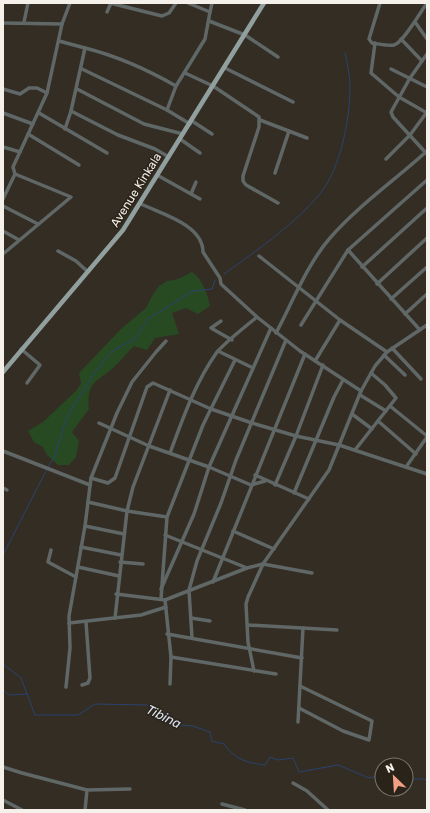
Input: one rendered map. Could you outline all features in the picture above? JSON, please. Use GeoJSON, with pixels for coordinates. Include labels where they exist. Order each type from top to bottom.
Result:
{"type":"FeatureCollection","features":[{"type":"Feature","properties":{"kind":"main road","name":"Avenue Kinkala"},"geometry":{"type":"LineString","coordinates":[[3,372],[21,349],[112,245],[141,204],[157,175],[225,68],[264,3]]}},
{"type":"Feature","properties":{"kind":"street"},"geometry":{"type":"LineString","coordinates":[[24,22],[28,3]]}},
{"type":"Feature","properties":{"kind":"street"},"geometry":{"type":"LineString","coordinates":[[3,199],[15,174],[13,167],[47,93],[62,24],[70,3]]}},
{"type":"Feature","properties":{"kind":"street"},"geometry":{"type":"LineString","coordinates":[[106,12],[111,3],[162,16],[169,13],[176,3]]}},
{"type":"Feature","properties":{"kind":"street"},"geometry":{"type":"LineString","coordinates":[[188,3],[210,12]]}},
{"type":"Feature","properties":{"kind":"street"},"geometry":{"type":"LineString","coordinates":[[167,110],[176,86],[200,50],[205,39],[212,3]]}},
{"type":"Feature","properties":{"kind":"street"},"geometry":{"type":"LineString","coordinates":[[380,3],[369,36],[370,41],[375,43],[396,45],[415,22],[427,3]]}},
{"type":"Feature","properties":{"kind":"street"},"geometry":{"type":"LineString","coordinates":[[209,21],[245,35],[278,56]]}},
{"type":"Feature","properties":{"kind":"street"},"geometry":{"type":"LineString","coordinates":[[3,23],[24,22],[62,24]]}},
{"type":"Feature","properties":{"kind":"street"},"geometry":{"type":"LineString","coordinates":[[415,22],[427,39]]}},
{"type":"Feature","properties":{"kind":"street"},"geometry":{"type":"LineString","coordinates":[[401,39],[424,60]]}},
{"type":"Feature","properties":{"kind":"street"},"geometry":{"type":"LineString","coordinates":[[59,40],[106,54],[176,86]]}},
{"type":"Feature","properties":{"kind":"street"},"geometry":{"type":"LineString","coordinates":[[375,43],[371,73],[399,97],[427,113],[410,135],[386,159]]}},
{"type":"Feature","properties":{"kind":"street"},"geometry":{"type":"LineString","coordinates":[[65,129],[82,69],[85,48]]}},
{"type":"Feature","properties":{"kind":"street"},"geometry":{"type":"LineString","coordinates":[[276,333],[329,239],[353,214],[427,152],[392,115],[391,112],[410,78],[427,54]]}},
{"type":"Feature","properties":{"kind":"street"},"geometry":{"type":"LineString","coordinates":[[225,68],[293,102]]}},
{"type":"Feature","properties":{"kind":"street"},"geometry":{"type":"LineString","coordinates":[[82,69],[167,110],[212,134]]}},
{"type":"Feature","properties":{"kind":"street"},"geometry":{"type":"LineString","coordinates":[[391,69],[427,87]]}},
{"type":"Feature","properties":{"kind":"street"},"geometry":{"type":"LineString","coordinates":[[185,73],[213,86],[255,113],[260,120],[307,138]]}},
{"type":"Feature","properties":{"kind":"street"},"geometry":{"type":"LineString","coordinates":[[3,89],[20,94],[29,88],[37,88],[47,93]]}},
{"type":"Feature","properties":{"kind":"street"},"geometry":{"type":"LineString","coordinates":[[77,89],[144,124],[183,134]]}},
{"type":"Feature","properties":{"kind":"street"},"geometry":{"type":"LineString","coordinates":[[71,111],[118,134],[155,149],[169,157]]}},
{"type":"Feature","properties":{"kind":"street"},"geometry":{"type":"LineString","coordinates":[[3,113],[33,124]]}},
{"type":"Feature","properties":{"kind":"street"},"geometry":{"type":"LineString","coordinates":[[38,113],[108,153]]}},
{"type":"Feature","properties":{"kind":"street"},"geometry":{"type":"LineString","coordinates":[[260,120],[243,176],[243,181],[246,185],[278,203]]}},
{"type":"Feature","properties":{"kind":"street"},"geometry":{"type":"LineString","coordinates":[[275,173],[289,131]]}},
{"type":"Feature","properties":{"kind":"street"},"geometry":{"type":"LineString","coordinates":[[28,134],[79,165]]}},
{"type":"Feature","properties":{"kind":"street"},"geometry":{"type":"LineString","coordinates":[[180,139],[200,153]]}},
{"type":"Feature","properties":{"kind":"street"},"geometry":{"type":"LineString","coordinates":[[3,146],[20,152]]}},
{"type":"Feature","properties":{"kind":"street"},"geometry":{"type":"LineString","coordinates":[[3,254],[71,197],[15,174]]}},
{"type":"Feature","properties":{"kind":"street"},"geometry":{"type":"LineString","coordinates":[[157,175],[200,199]]}},
{"type":"Feature","properties":{"kind":"street"},"geometry":{"type":"LineString","coordinates":[[301,325],[348,250],[427,180]]}},
{"type":"Feature","properties":{"kind":"street"},"geometry":{"type":"LineString","coordinates":[[191,194],[196,182]]}},
{"type":"Feature","properties":{"kind":"street"},"geometry":{"type":"LineString","coordinates":[[141,204],[182,223],[196,233],[203,246],[203,252],[220,278],[222,284],[276,333],[361,391]]}},
{"type":"Feature","properties":{"kind":"street"},"geometry":{"type":"LineString","coordinates":[[3,206],[38,224]]}},
{"type":"Feature","properties":{"kind":"street"},"geometry":{"type":"LineString","coordinates":[[362,267],[427,208]]}},
{"type":"Feature","properties":{"kind":"street"},"geometry":{"type":"LineString","coordinates":[[3,231],[19,240]]}},
{"type":"Feature","properties":{"kind":"street"},"geometry":{"type":"LineString","coordinates":[[377,284],[427,238]]}},
{"type":"Feature","properties":{"kind":"street"},"geometry":{"type":"LineString","coordinates":[[348,250],[420,330]]}},
{"type":"Feature","properties":{"kind":"street"},"geometry":{"type":"LineString","coordinates":[[58,251],[76,261],[88,272]]}},
{"type":"Feature","properties":{"kind":"street"},"geometry":{"type":"LineString","coordinates":[[259,256],[385,354],[405,375]]}},
{"type":"Feature","properties":{"kind":"street"},"geometry":{"type":"LineString","coordinates":[[391,299],[427,267]]}},
{"type":"Feature","properties":{"kind":"street"},"geometry":{"type":"LineString","coordinates":[[405,314],[427,294]]}},
{"type":"Feature","properties":{"kind":"street"},"geometry":{"type":"LineString","coordinates":[[170,453],[191,398],[218,351],[257,317]]}},
{"type":"Feature","properties":{"kind":"street"},"geometry":{"type":"LineString","coordinates":[[316,360],[340,320]]}},
{"type":"Feature","properties":{"kind":"street"},"geometry":{"type":"LineString","coordinates":[[221,321],[211,328],[232,340]]}},
{"type":"Feature","properties":{"kind":"street"},"geometry":{"type":"LineString","coordinates":[[254,671],[249,649],[246,613],[248,597],[263,564],[329,470],[361,391],[371,373],[385,354],[392,348],[427,325]]}},
{"type":"Feature","properties":{"kind":"street"},"geometry":{"type":"LineString","coordinates":[[161,589],[182,541],[210,467],[271,328]]}},
{"type":"Feature","properties":{"kind":"street"},"geometry":{"type":"LineString","coordinates":[[192,638],[189,590],[201,549],[286,340]]}},
{"type":"Feature","properties":{"kind":"street"},"geometry":{"type":"LineString","coordinates":[[66,687],[70,648],[69,623],[92,478],[111,428],[132,382],[166,341]]}},
{"type":"Feature","properties":{"kind":"street"},"geometry":{"type":"LineString","coordinates":[[392,348],[421,379]]}},
{"type":"Feature","properties":{"kind":"street"},"geometry":{"type":"LineString","coordinates":[[21,349],[40,365],[27,383]]}},
{"type":"Feature","properties":{"kind":"street"},"geometry":{"type":"LineString","coordinates":[[218,351],[253,368]]}},
{"type":"Feature","properties":{"kind":"street"},"geometry":{"type":"LineString","coordinates":[[212,582],[305,354]]}},
{"type":"Feature","properties":{"kind":"street"},"geometry":{"type":"LineString","coordinates":[[170,684],[171,657],[167,634],[166,607],[161,589],[167,517],[211,409],[236,360]]}},
{"type":"Feature","properties":{"kind":"street"},"geometry":{"type":"LineString","coordinates":[[275,485],[296,436],[323,365]]}},
{"type":"Feature","properties":{"kind":"street"},"geometry":{"type":"LineString","coordinates":[[355,450],[396,398],[395,395],[371,373]]}},
{"type":"Feature","properties":{"kind":"street"},"geometry":{"type":"LineString","coordinates":[[294,493],[343,380]]}},
{"type":"Feature","properties":{"kind":"street"},"geometry":{"type":"LineString","coordinates":[[92,478],[105,482],[112,481],[130,438],[149,385],[156,383],[191,398],[211,409],[252,423],[296,436],[339,445],[427,474]]}},
{"type":"Feature","properties":{"kind":"street"},"geometry":{"type":"LineString","coordinates":[[115,618],[120,562],[127,512],[133,487],[170,390]]}},
{"type":"Feature","properties":{"kind":"street"},"geometry":{"type":"LineString","coordinates":[[360,396],[386,411]]}},
{"type":"Feature","properties":{"kind":"street"},"geometry":{"type":"LineString","coordinates":[[390,406],[427,437],[406,467]]}},
{"type":"Feature","properties":{"kind":"street"},"geometry":{"type":"LineString","coordinates":[[352,414],[372,429]]}},
{"type":"Feature","properties":{"kind":"street"},"geometry":{"type":"LineString","coordinates":[[378,421],[416,454]]}},
{"type":"Feature","properties":{"kind":"street"},"geometry":{"type":"LineString","coordinates":[[99,423],[149,446],[210,467],[229,477],[251,485],[265,480]]}},
{"type":"Feature","properties":{"kind":"street"},"geometry":{"type":"LineString","coordinates":[[3,451],[90,485]]}},
{"type":"Feature","properties":{"kind":"street"},"geometry":{"type":"LineString","coordinates":[[255,475],[310,499]]}},
{"type":"Feature","properties":{"kind":"street"},"geometry":{"type":"LineString","coordinates":[[88,502],[127,512],[167,517]]}},
{"type":"Feature","properties":{"kind":"street"},"geometry":{"type":"LineString","coordinates":[[85,526],[124,534]]}},
{"type":"Feature","properties":{"kind":"street"},"geometry":{"type":"LineString","coordinates":[[233,531],[274,549]]}},
{"type":"Feature","properties":{"kind":"street"},"geometry":{"type":"LineString","coordinates":[[165,535],[201,549],[221,559],[247,568]]}},
{"type":"Feature","properties":{"kind":"street"},"geometry":{"type":"LineString","coordinates":[[81,547],[121,555]]}},
{"type":"Feature","properties":{"kind":"street"},"geometry":{"type":"LineString","coordinates":[[51,550],[48,562],[76,577]]}},
{"type":"Feature","properties":{"kind":"street"},"geometry":{"type":"LineString","coordinates":[[120,562],[143,564]]}},
{"type":"Feature","properties":{"kind":"street"},"geometry":{"type":"LineString","coordinates":[[116,594],[151,600],[163,599],[247,568],[263,564],[312,573]]}},
{"type":"Feature","properties":{"kind":"street"},"geometry":{"type":"LineString","coordinates":[[78,567],[119,576]]}},
{"type":"Feature","properties":{"kind":"street"},"geometry":{"type":"LineString","coordinates":[[69,623],[141,615],[166,607]]}},
{"type":"Feature","properties":{"kind":"street"},"geometry":{"type":"LineString","coordinates":[[191,618],[210,621]]}},
{"type":"Feature","properties":{"kind":"street"},"geometry":{"type":"LineString","coordinates":[[82,685],[88,683],[90,678],[86,622]]}},
{"type":"Feature","properties":{"kind":"street"},"geometry":{"type":"LineString","coordinates":[[248,625],[337,630]]}},
{"type":"Feature","properties":{"kind":"street"},"geometry":{"type":"LineString","coordinates":[[298,722],[302,658],[302,628]]}},
{"type":"Feature","properties":{"kind":"street"},"geometry":{"type":"LineString","coordinates":[[167,634],[302,658]]}},
{"type":"Feature","properties":{"kind":"street"},"geometry":{"type":"LineString","coordinates":[[171,657],[276,674]]}},
{"type":"Feature","properties":{"kind":"street"},"geometry":{"type":"LineString","coordinates":[[299,708],[343,731],[369,740],[372,721],[300,686]]}},
{"type":"Feature","properties":{"kind":"street"},"geometry":{"type":"LineString","coordinates":[[3,767],[22,774],[87,790],[130,789]]}},
{"type":"Feature","properties":{"kind":"street"},"geometry":{"type":"LineString","coordinates":[[293,783],[307,791],[328,810]]}},
{"type":"Feature","properties":{"kind":"street"},"geometry":{"type":"LineString","coordinates":[[85,810],[87,790]]}},
{"type":"Feature","properties":{"kind":"street"},"geometry":{"type":"LineString","coordinates":[[3,800],[22,810]]}},
{"type":"Feature","properties":{"kind":"street"},"geometry":{"type":"LineString","coordinates":[[222,804],[245,810]]}},
{"type":"Feature","properties":{"kind":"green space"},"geometry":{"type":"Polygon","coordinates":[[[192,272],[202,282],[210,306],[198,314],[186,308],[172,313],[179,334],[155,338],[147,350],[134,346],[117,365],[94,384],[89,393],[89,409],[72,432],[79,441],[76,457],[69,465],[58,465],[47,455],[43,447],[34,442],[28,431],[43,422],[77,390],[81,383],[79,373],[121,329],[146,308],[159,286],[167,281],[178,279],[192,272]]]}},
{"type":"Feature","properties":{"kind":"waterway"},"geometry":{"type":"LineString","coordinates":[[224,274],[299,216],[320,194],[327,183],[339,157],[346,128],[350,99],[350,82],[345,53]]}},
{"type":"Feature","properties":{"kind":"waterway"},"geometry":{"type":"LineString","coordinates":[[48,467],[54,457],[67,417],[93,375],[112,351],[135,339],[148,319],[193,291],[212,289],[215,280]]}},
{"type":"Feature","properties":{"kind":"waterway"},"geometry":{"type":"LineString","coordinates":[[3,555],[47,469]]}},
{"type":"Feature","properties":{"kind":"waterway"},"geometry":{"type":"LineString","coordinates":[[3,664],[21,678],[27,694]]}},
{"type":"Feature","properties":{"kind":"waterway","name":"Tibina"},"geometry":{"type":"LineString","coordinates":[[3,690],[9,695],[27,694],[35,715],[78,715],[95,704],[147,705],[167,714],[179,725],[193,726],[210,732],[212,741],[224,744],[237,757],[252,763],[265,765],[270,757],[278,760],[293,758],[299,772],[338,765],[369,778],[374,777]]}},
{"type":"Feature","properties":{"kind":"waterway","name":"Tibina"},"geometry":{"type":"LineString","coordinates":[[414,779],[427,780]]}}]}
